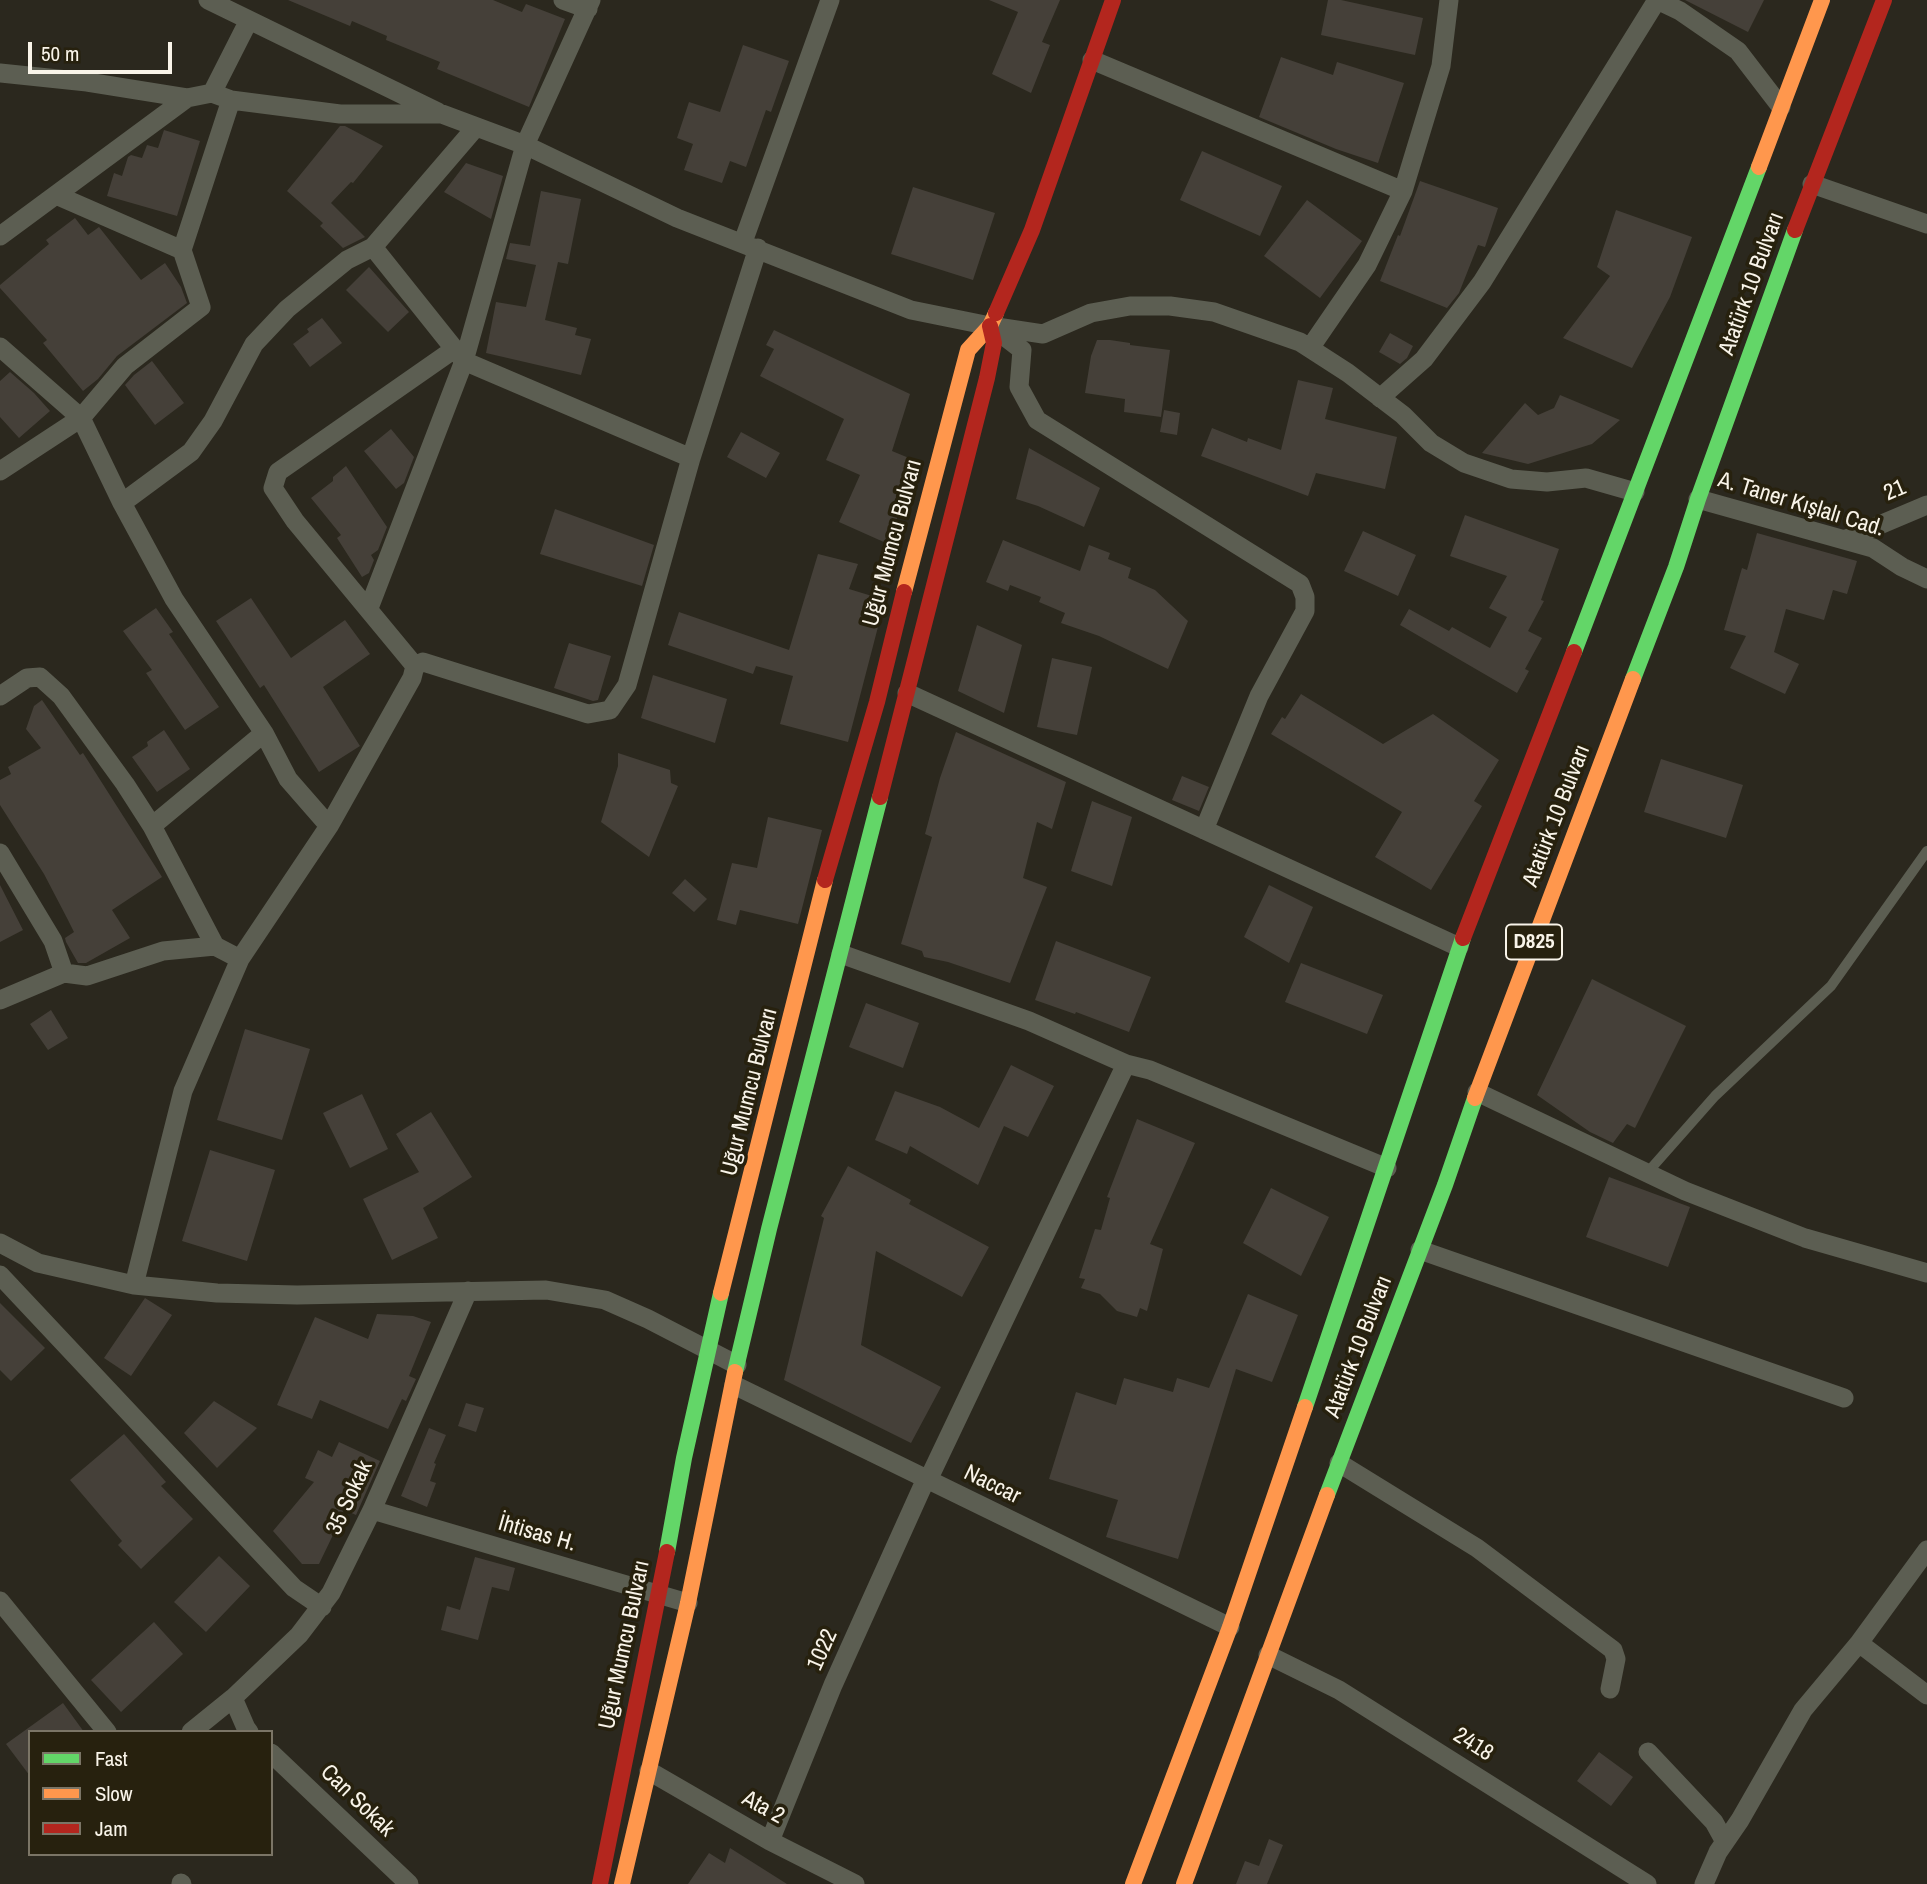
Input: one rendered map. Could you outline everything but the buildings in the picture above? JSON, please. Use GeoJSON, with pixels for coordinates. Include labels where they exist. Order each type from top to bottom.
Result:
{"type":"FeatureCollection","features":[{"type":"Feature","properties":{"kind":"main road","name":"Uğur Mumcu Bulvarı"},"geometry":{"type":"LineString","coordinates":[[600,1884],[660,1595],[684,1458],[707,1349],[829,865],[877,702],[968,350],[990,326],[1032,230],[1112,0]]}},
{"type":"Feature","properties":{"kind":"main road","name":"Atatürk 10 Bulvarı"},"geometry":{"type":"LineString","coordinates":[[1133,1884],[1230,1627],[1387,1168],[1459,947],[1822,0]]}},
{"type":"Feature","properties":{"kind":"main road","name":"Atatürk 10 Bulvarı"},"geometry":{"type":"LineString","coordinates":[[1184,1884],[1339,1463],[1446,1185],[1477,1092],[1671,580],[1812,184],[1884,0]]}},
{"type":"Feature","properties":{"kind":"main road","name":"Uğur Mumcu Bulvarı"},"geometry":{"type":"LineString","coordinates":[[622,1884],[688,1603],[737,1365],[772,1217],[987,378],[994,343],[990,326]]}},
{"type":"Feature","properties":{"kind":"street"},"geometry":{"type":"LineString","coordinates":[[208,0],[233,5],[249,20],[442,114],[525,145],[677,218],[911,310],[1043,334],[1091,313],[1130,306],[1170,306],[1214,312],[1300,342],[1310,348],[1403,415],[1431,443],[1464,463],[1511,479],[1547,482],[1586,478],[1635,492]]}},
{"type":"Feature","properties":{"kind":"street"},"geometry":{"type":"LineString","coordinates":[[369,608],[458,355],[525,145],[589,4],[563,0]]}},
{"type":"Feature","properties":{"kind":"street"},"geometry":{"type":"LineString","coordinates":[[134,1285],[183,1091],[240,960],[329,826],[412,678],[415,666],[423,662],[588,714],[610,710],[627,685],[750,245],[830,0]]}},
{"type":"Feature","properties":{"kind":"street"},"geometry":{"type":"LineString","coordinates":[[1310,348],[1367,265],[1403,191],[1441,66],[1449,0]]}},
{"type":"Feature","properties":{"kind":"street"},"geometry":{"type":"LineString","coordinates":[[1380,398],[1424,359],[1482,282],[1657,0],[1681,11],[1738,51],[1781,107]]}},
{"type":"Feature","properties":{"kind":"street"},"geometry":{"type":"LineString","coordinates":[[0,471],[81,418],[125,366],[201,307],[182,250],[222,96],[249,20]]}},
{"type":"Feature","properties":{"kind":"street"},"geometry":{"type":"LineString","coordinates":[[1092,60],[1403,191]]}},
{"type":"Feature","properties":{"kind":"street"},"geometry":{"type":"LineString","coordinates":[[0,72],[187,98],[222,96],[340,114],[442,114]]}},
{"type":"Feature","properties":{"kind":"street"},"geometry":{"type":"LineString","coordinates":[[0,236],[187,98]]}},
{"type":"Feature","properties":{"kind":"street"},"geometry":{"type":"LineString","coordinates":[[122,503],[191,452],[213,421],[254,344],[287,309],[347,260],[373,247],[476,127]]}},
{"type":"Feature","properties":{"kind":"street"},"geometry":{"type":"LineString","coordinates":[[1812,184],[1927,224]]}},
{"type":"Feature","properties":{"kind":"street"},"geometry":{"type":"LineString","coordinates":[[56,195],[182,250]]}},
{"type":"Feature","properties":{"kind":"street"},"geometry":{"type":"LineString","coordinates":[[373,247],[458,355],[691,458]]}},
{"type":"Feature","properties":{"kind":"street"},"geometry":{"type":"LineString","coordinates":[[990,326],[1022,350],[1019,387],[1037,420],[1300,584],[1305,597],[1305,611],[1259,696],[1204,830]]}},
{"type":"Feature","properties":{"kind":"street"},"geometry":{"type":"LineString","coordinates":[[0,347],[81,418],[122,503],[174,599],[264,733],[288,779],[329,826]]}},
{"type":"Feature","properties":{"kind":"street"},"geometry":{"type":"LineString","coordinates":[[415,666],[295,521],[273,488],[278,472],[458,355]]}},
{"type":"Feature","properties":{"kind":"street","name":"A. Taner Kışlalı Cad."},"geometry":{"type":"LineString","coordinates":[[1698,499],[1873,548],[1927,579]]}},
{"type":"Feature","properties":{"kind":"street","name":"21"},"geometry":{"type":"LineString","coordinates":[[1844,540],[1927,505]]}},
{"type":"Feature","properties":{"kind":"street"},"geometry":{"type":"LineString","coordinates":[[0,696],[27,678],[40,677],[61,696],[152,826],[215,946],[240,960]]}},
{"type":"Feature","properties":{"kind":"street"},"geometry":{"type":"LineString","coordinates":[[907,693],[1459,947]]}},
{"type":"Feature","properties":{"kind":"street"},"geometry":{"type":"LineString","coordinates":[[152,826],[264,733]]}},
{"type":"Feature","properties":{"kind":"street"},"geometry":{"type":"LineString","coordinates":[[0,853],[53,942],[64,973]]}},
{"type":"Feature","properties":{"kind":"street"},"geometry":{"type":"LineString","coordinates":[[0,1000],[64,973],[87,976],[163,951],[215,946]]}},
{"type":"Feature","properties":{"kind":"street"},"geometry":{"type":"LineString","coordinates":[[841,954],[1029,1021],[1126,1064],[1150,1070],[1387,1168]]}},
{"type":"Feature","properties":{"kind":"street","name":"1022"},"geometry":{"type":"LineString","coordinates":[[770,1841],[834,1685],[925,1480],[930,1476],[1126,1064]]}},
{"type":"Feature","properties":{"kind":"street"},"geometry":{"type":"LineString","coordinates":[[1477,1092],[1685,1191],[1805,1238],[1927,1273]]}},
{"type":"Feature","properties":{"kind":"street"},"geometry":{"type":"LineString","coordinates":[[0,1243],[38,1263],[134,1285],[217,1293],[298,1295],[546,1290],[605,1300],[737,1365]]}},
{"type":"Feature","properties":{"kind":"street"},"geometry":{"type":"LineString","coordinates":[[1420,1250],[1844,1398]]}},
{"type":"Feature","properties":{"kind":"street"},"geometry":{"type":"LineString","coordinates":[[0,1275],[294,1588],[322,1607]]}},
{"type":"Feature","properties":{"kind":"street","name":"35 Sokak"},"geometry":{"type":"LineString","coordinates":[[193,1730],[233,1698],[299,1634],[322,1607],[372,1510],[468,1291]]}},
{"type":"Feature","properties":{"kind":"street","name":"Naccar"},"geometry":{"type":"LineString","coordinates":[[734,1385],[1230,1627]]}},
{"type":"Feature","properties":{"kind":"street"},"geometry":{"type":"LineString","coordinates":[[1339,1463],[1477,1548],[1613,1650],[1616,1659],[1610,1689]]}},
{"type":"Feature","properties":{"kind":"street","name":"İhtisas H."},"geometry":{"type":"LineString","coordinates":[[372,1510],[688,1603]]}},
{"type":"Feature","properties":{"kind":"street"},"geometry":{"type":"LineString","coordinates":[[1704,1884],[1725,1842],[1803,1710],[1859,1643],[1927,1550]]}},
{"type":"Feature","properties":{"kind":"street"},"geometry":{"type":"LineString","coordinates":[[0,1601],[105,1730]]}},
{"type":"Feature","properties":{"kind":"street"},"geometry":{"type":"LineString","coordinates":[[1859,1643],[1927,1695]]}},
{"type":"Feature","properties":{"kind":"street","name":"2418"},"geometry":{"type":"LineString","coordinates":[[1268,1655],[1339,1690],[1647,1884]]}},
{"type":"Feature","properties":{"kind":"street"},"geometry":{"type":"LineString","coordinates":[[233,1698],[248,1730]]}},
{"type":"Feature","properties":{"kind":"street"},"geometry":{"type":"LineString","coordinates":[[1648,1752],[1713,1822],[1725,1842]]}},
{"type":"Feature","properties":{"kind":"street","name":"Can Sokak"},"geometry":{"type":"LineString","coordinates":[[273,1755],[409,1884]]}},
{"type":"Feature","properties":{"kind":"street","name":"Ata 2"},"geometry":{"type":"LineString","coordinates":[[649,1771],[770,1841],[855,1884]]}},
{"type":"Feature","properties":{"kind":"lane"},"geometry":{"type":"LineString","coordinates":[[1647,1173],[1715,1096],[1831,986],[1927,851]]}},
{"type":"Feature","properties":{"kind":"traffic: fast"},"geometry":{"type":"LineString","coordinates":[[1574,652],[1759,167]]}},
{"type":"Feature","properties":{"kind":"traffic: fast"},"geometry":{"type":"LineString","coordinates":[[1633,679],[1676,567],[1795,230]]}},
{"type":"Feature","properties":{"kind":"traffic: fast"},"geometry":{"type":"LineString","coordinates":[[735,1372],[880,797]]}},
{"type":"Feature","properties":{"kind":"traffic: fast"},"geometry":{"type":"LineString","coordinates":[[1305,1407],[1463,938]]}},
{"type":"Feature","properties":{"kind":"traffic: fast"},"geometry":{"type":"LineString","coordinates":[[1327,1495],[1445,1185],[1475,1098]]}},
{"type":"Feature","properties":{"kind":"traffic: fast"},"geometry":{"type":"LineString","coordinates":[[667,1552],[684,1458],[721,1293]]}},
{"type":"Feature","properties":{"kind":"traffic: slow"},"geometry":{"type":"LineString","coordinates":[[1759,167],[1822,0]]}},
{"type":"Feature","properties":{"kind":"traffic: slow"},"geometry":{"type":"LineString","coordinates":[[904,592],[968,350],[990,326],[996,313]]}},
{"type":"Feature","properties":{"kind":"traffic: slow"},"geometry":{"type":"LineString","coordinates":[[1475,1098],[1633,679]]}},
{"type":"Feature","properties":{"kind":"traffic: slow"},"geometry":{"type":"LineString","coordinates":[[721,1293],[825,880]]}},
{"type":"Feature","properties":{"kind":"traffic: slow"},"geometry":{"type":"LineString","coordinates":[[622,1884],[688,1603],[735,1372]]}},
{"type":"Feature","properties":{"kind":"traffic: slow"},"geometry":{"type":"LineString","coordinates":[[1133,1884],[1230,1627],[1305,1407]]}},
{"type":"Feature","properties":{"kind":"traffic: slow"},"geometry":{"type":"LineString","coordinates":[[1184,1884],[1327,1495]]}},
{"type":"Feature","properties":{"kind":"traffic: jam"},"geometry":{"type":"LineString","coordinates":[[996,313],[1032,230],[1113,0]]}},
{"type":"Feature","properties":{"kind":"traffic: jam"},"geometry":{"type":"LineString","coordinates":[[1795,230],[1884,0]]}},
{"type":"Feature","properties":{"kind":"traffic: jam"},"geometry":{"type":"LineString","coordinates":[[880,797],[987,378],[994,343],[990,326]]}},
{"type":"Feature","properties":{"kind":"traffic: jam"},"geometry":{"type":"LineString","coordinates":[[825,880],[877,702],[904,592]]}},
{"type":"Feature","properties":{"kind":"traffic: jam"},"geometry":{"type":"LineString","coordinates":[[1463,938],[1574,652]]}},
{"type":"Feature","properties":{"kind":"traffic: jam"},"geometry":{"type":"LineString","coordinates":[[600,1884],[667,1552]]}}]}
